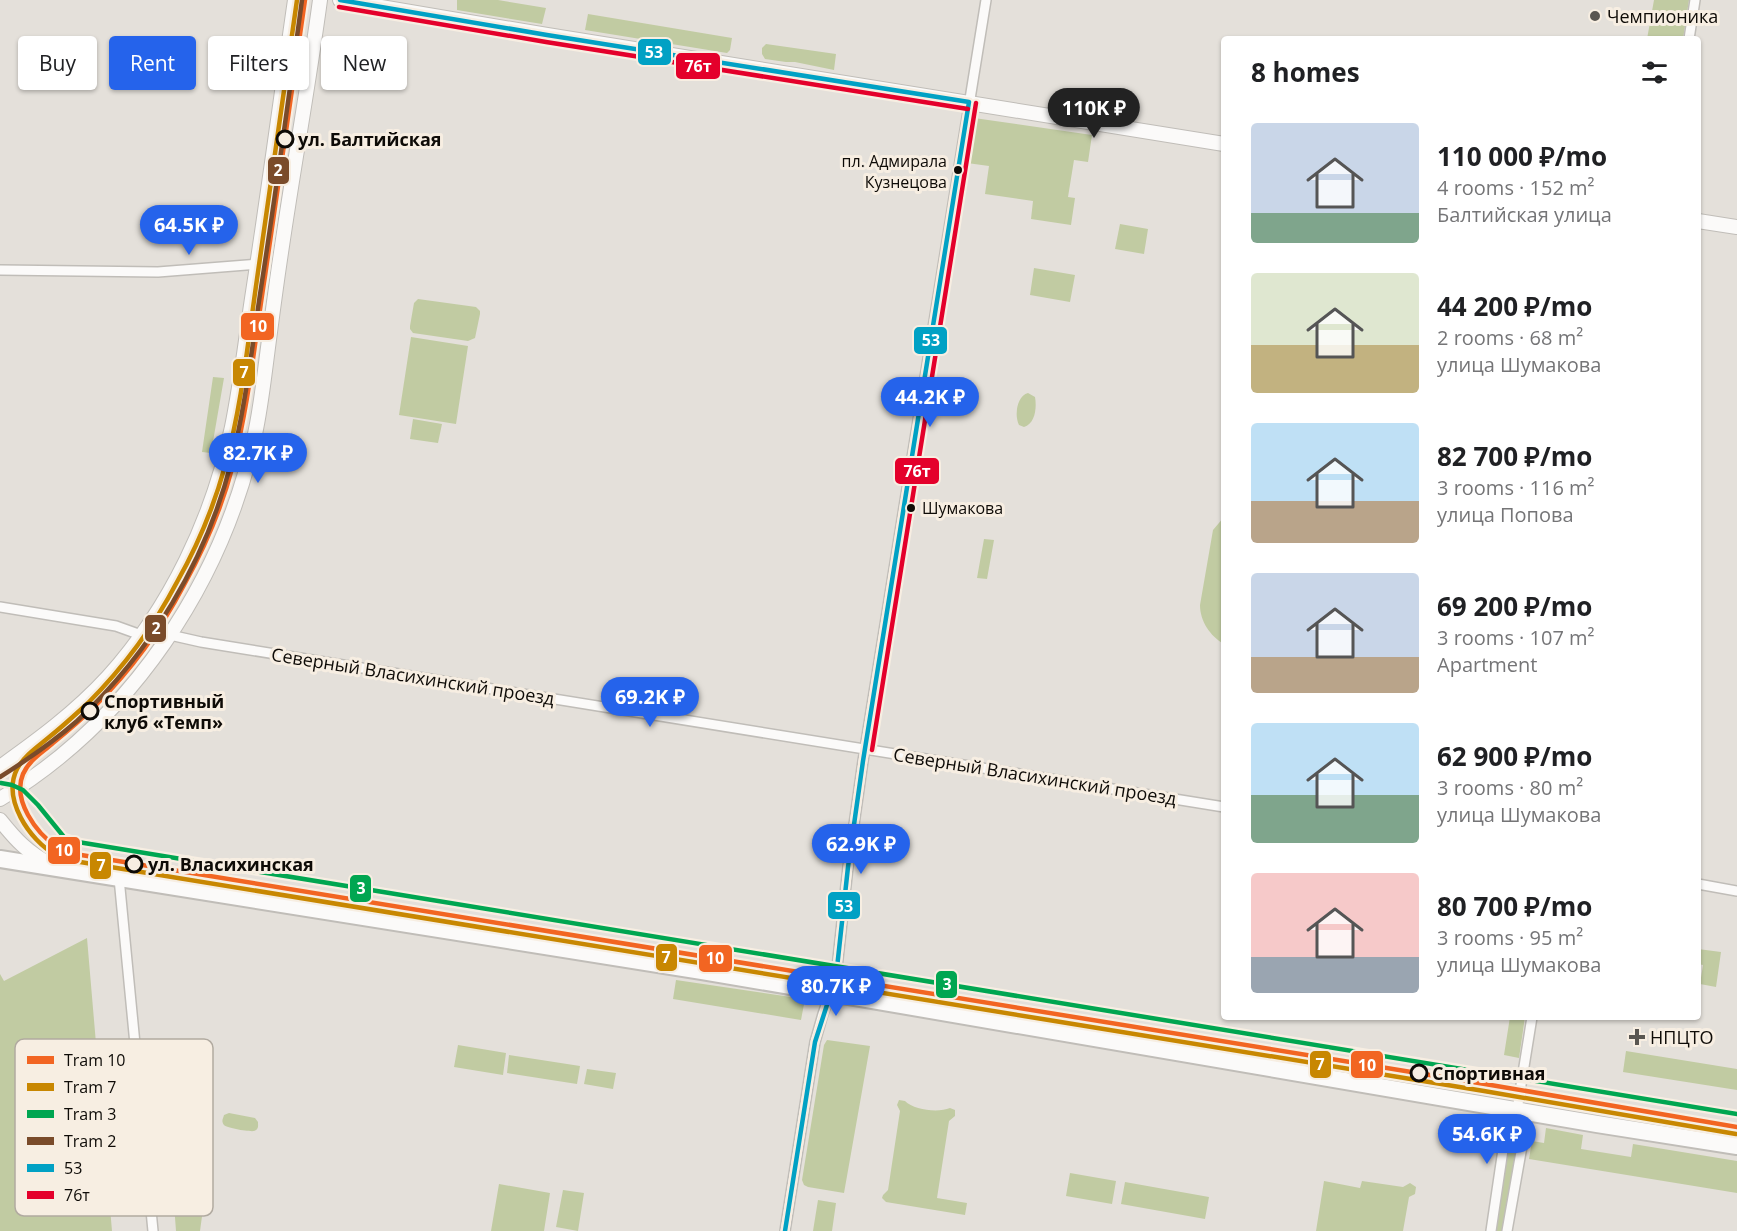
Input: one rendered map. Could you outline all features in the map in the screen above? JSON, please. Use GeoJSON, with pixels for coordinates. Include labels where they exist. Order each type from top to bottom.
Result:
{"type":"FeatureCollection","features":[{"type":"Feature","properties":{"kind":"highway"},"geometry":{"type":"LineString","coordinates":[[0,859],[830,993],[1737,1146]]}},
{"type":"Feature","properties":{"kind":"main road"},"geometry":{"type":"LineString","coordinates":[[290,36],[295,0]]}},
{"type":"Feature","properties":{"kind":"main road"},"geometry":{"type":"LineString","coordinates":[[0,799],[47,767],[84,735],[145,670],[206,575],[223,539],[237,503],[256,433],[320,0]]}},
{"type":"Feature","properties":{"kind":"main road"},"geometry":{"type":"LineString","coordinates":[[340,0],[605,45],[1221,144]]}},
{"type":"Feature","properties":{"kind":"main road"},"geometry":{"type":"LineString","coordinates":[[0,767],[48,733],[87,698],[124,658],[165,597],[188,555],[214,492],[232,428],[282,90]]}},
{"type":"Feature","properties":{"kind":"main road"},"geometry":{"type":"LineString","coordinates":[[1701,221],[1737,227]]}},
{"type":"Feature","properties":{"kind":"main road"},"geometry":{"type":"LineString","coordinates":[[0,820],[32,855],[58,868]]}},
{"type":"Feature","properties":{"kind":"street"},"geometry":{"type":"LineString","coordinates":[[785,1231],[815,1042],[836,977],[856,802],[986,0]]}},
{"type":"Feature","properties":{"kind":"street"},"geometry":{"type":"LineString","coordinates":[[1689,36],[1695,0]]}},
{"type":"Feature","properties":{"kind":"street"},"geometry":{"type":"LineString","coordinates":[[0,270],[158,272],[258,264]]}},
{"type":"Feature","properties":{"kind":"street"},"geometry":{"type":"LineString","coordinates":[[0,607],[116,626],[141,634]]}},
{"type":"Feature","properties":{"kind":"street","name":"Северный Власихинский проезд"},"geometry":{"type":"LineString","coordinates":[[170,634],[201,642],[1221,807]]}},
{"type":"Feature","properties":{"kind":"street"},"geometry":{"type":"LineString","coordinates":[[119,878],[135,1039]]}},
{"type":"Feature","properties":{"kind":"street"},"geometry":{"type":"LineString","coordinates":[[1701,885],[1737,891]]}},
{"type":"Feature","properties":{"kind":"street"},"geometry":{"type":"LineString","coordinates":[[1491,1231],[1506,1132],[1517,1110],[1532,1020]]}},
{"type":"Feature","properties":{"kind":"street"},"geometry":{"type":"LineString","coordinates":[[1508,1231],[1524,1135],[1517,1110]]}},
{"type":"Feature","properties":{"kind":"street"},"geometry":{"type":"LineString","coordinates":[[152,1216],[153,1231]]}},
{"type":"Feature","properties":{"kind":"green space"},"geometry":{"type":"Polygon","coordinates":[[[457,0],[498,0],[546,8],[542,24],[457,10],[457,0]]]}},
{"type":"Feature","properties":{"kind":"green space"},"geometry":{"type":"Polygon","coordinates":[[[1654,0],[1689,0],[1683,36],[1648,36],[1654,0]]]}},
{"type":"Feature","properties":{"kind":"green space"},"geometry":{"type":"Polygon","coordinates":[[[588,14],[732,38],[730,50],[727,53],[585,30],[588,14]]]}},
{"type":"Feature","properties":{"kind":"green space"},"geometry":{"type":"Polygon","coordinates":[[[766,44],[836,54],[834,70],[765,59],[762,48],[766,44]]]}},
{"type":"Feature","properties":{"kind":"green space"},"geometry":{"type":"Polygon","coordinates":[[[974,118],[1092,135],[1088,162],[1074,160],[1068,197],[1075,198],[1071,225],[1031,219],[1033,201],[985,194],[989,166],[967,163],[974,118]]]}},
{"type":"Feature","properties":{"kind":"green space"},"geometry":{"type":"Polygon","coordinates":[[[1120,224],[1148,229],[1144,254],[1115,249],[1120,224]]]}},
{"type":"Feature","properties":{"kind":"green space"},"geometry":{"type":"Polygon","coordinates":[[[1034,268],[1075,275],[1070,302],[1030,295],[1034,268]]]}},
{"type":"Feature","properties":{"kind":"green space"},"geometry":{"type":"Polygon","coordinates":[[[418,299],[476,307],[480,314],[475,338],[468,341],[413,333],[410,326],[414,303],[418,299]]]}},
{"type":"Feature","properties":{"kind":"green space"},"geometry":{"type":"Polygon","coordinates":[[[411,337],[468,346],[456,424],[399,415],[411,337]]]}},
{"type":"Feature","properties":{"kind":"green space"},"geometry":{"type":"Polygon","coordinates":[[[213,377],[224,378],[211,453],[202,452],[213,377]]]}},
{"type":"Feature","properties":{"kind":"green space"},"geometry":{"type":"Polygon","coordinates":[[[1028,393],[1035,397],[1036,406],[1031,423],[1024,427],[1019,425],[1017,411],[1021,398],[1028,393]]]}},
{"type":"Feature","properties":{"kind":"green space"},"geometry":{"type":"Polygon","coordinates":[[[413,419],[442,424],[438,443],[410,439],[413,419]]]}},
{"type":"Feature","properties":{"kind":"green space"},"geometry":{"type":"Polygon","coordinates":[[[1221,521],[1221,642],[1207,628],[1200,605],[1213,530],[1221,521]]]}},
{"type":"Feature","properties":{"kind":"green space"},"geometry":{"type":"Polygon","coordinates":[[[984,539],[994,540],[987,579],[977,578],[984,539]]]}},
{"type":"Feature","properties":{"kind":"green space"},"geometry":{"type":"Polygon","coordinates":[[[87,938],[96,1039],[15,1039],[15,1216],[111,1216],[112,1231],[0,1231],[0,974],[4,981],[87,938]]]}},
{"type":"Feature","properties":{"kind":"green space"},"geometry":{"type":"Polygon","coordinates":[[[1701,949],[1721,952],[1716,987],[1701,984],[1703,965],[1701,965],[1701,949]]]}},
{"type":"Feature","properties":{"kind":"green space"},"geometry":{"type":"Polygon","coordinates":[[[676,980],[805,999],[801,1020],[673,999],[676,980]]]}},
{"type":"Feature","properties":{"kind":"green space"},"geometry":{"type":"Polygon","coordinates":[[[1510,1020],[1525,1020],[1519,1058],[1504,1055],[1510,1020]]]}},
{"type":"Feature","properties":{"kind":"green space"},"geometry":{"type":"Polygon","coordinates":[[[827,1040],[870,1046],[844,1193],[808,1187],[802,1180],[824,1045],[827,1040]]]}},
{"type":"Feature","properties":{"kind":"green space"},"geometry":{"type":"Polygon","coordinates":[[[458,1045],[506,1053],[503,1075],[454,1067],[458,1045]]]}},
{"type":"Feature","properties":{"kind":"green space"},"geometry":{"type":"Polygon","coordinates":[[[1626,1051],[1737,1069],[1737,1090],[1623,1072],[1626,1051]]]}},
{"type":"Feature","properties":{"kind":"green space"},"geometry":{"type":"Polygon","coordinates":[[[509,1055],[580,1066],[577,1084],[507,1073],[509,1055]]]}},
{"type":"Feature","properties":{"kind":"green space"},"geometry":{"type":"Polygon","coordinates":[[[587,1069],[616,1073],[613,1089],[584,1084],[587,1069]]]}},
{"type":"Feature","properties":{"kind":"green space"},"geometry":{"type":"Polygon","coordinates":[[[899,1100],[926,1110],[950,1108],[955,1110],[955,1116],[949,1121],[937,1198],[967,1203],[965,1215],[886,1202],[882,1198],[888,1190],[900,1111],[897,1105],[899,1100]]]}},
{"type":"Feature","properties":{"kind":"green space"},"geometry":{"type":"Polygon","coordinates":[[[229,1113],[255,1118],[258,1122],[257,1128],[254,1131],[248,1131],[226,1126],[222,1121],[224,1115],[229,1113]]]}},
{"type":"Feature","properties":{"kind":"green space"},"geometry":{"type":"Polygon","coordinates":[[[1546,1128],[1583,1135],[1581,1149],[1631,1157],[1633,1144],[1737,1161],[1737,1193],[1529,1159],[1532,1141],[1544,1143],[1546,1128]]]}},
{"type":"Feature","properties":{"kind":"green space"},"geometry":{"type":"Polygon","coordinates":[[[1509,1138],[1518,1139],[1504,1231],[1495,1231],[1509,1138]]]}},
{"type":"Feature","properties":{"kind":"green space"},"geometry":{"type":"Polygon","coordinates":[[[1070,1173],[1116,1181],[1112,1204],[1066,1196],[1070,1173]]]}},
{"type":"Feature","properties":{"kind":"green space"},"geometry":{"type":"Polygon","coordinates":[[[1324,1181],[1360,1188],[1362,1181],[1403,1187],[1410,1183],[1416,1187],[1415,1194],[1409,1197],[1403,1231],[1316,1231],[1324,1181]]]}},
{"type":"Feature","properties":{"kind":"green space"},"geometry":{"type":"Polygon","coordinates":[[[1125,1182],[1209,1197],[1205,1219],[1121,1204],[1125,1182]]]}},
{"type":"Feature","properties":{"kind":"green space"},"geometry":{"type":"Polygon","coordinates":[[[499,1184],[550,1193],[544,1231],[491,1231],[499,1184]]]}},
{"type":"Feature","properties":{"kind":"green space"},"geometry":{"type":"Polygon","coordinates":[[[563,1190],[584,1193],[578,1231],[556,1227],[563,1190]]]}},
{"type":"Feature","properties":{"kind":"green space"},"geometry":{"type":"Polygon","coordinates":[[[818,1200],[836,1203],[832,1231],[813,1231],[818,1200]]]}},
{"type":"Feature","properties":{"kind":"green space"},"geometry":{"type":"Polygon","coordinates":[[[175,1216],[202,1216],[200,1231],[176,1231],[175,1216]]]}},
{"type":"Feature","properties":{"kind":"tram line","name":"7"},"geometry":{"type":"LineString","coordinates":[[297,0],[244,373],[236,420],[221,481],[192,554],[168,598],[137,646],[88,703],[31,752],[17,769],[13,781],[16,805],[28,829],[46,848],[60,857],[74,861],[1736,1134]]}},
{"type":"Feature","properties":{"kind":"tram line","name":"2"},"geometry":{"type":"LineString","coordinates":[[0,777],[77,721],[129,665],[152,635],[172,603],[207,535],[231,463],[245,397],[302,0]]}},
{"type":"Feature","properties":{"kind":"tram line","name":"10"},"geometry":{"type":"LineString","coordinates":[[305,0],[248,395],[229,481],[199,556],[155,633],[109,692],[81,720],[32,760],[23,774],[20,784],[23,805],[34,825],[49,841],[75,854],[1737,1127]]}},
{"type":"Feature","properties":{"kind":"tram line","name":"3"},"geometry":{"type":"LineString","coordinates":[[1,783],[23,790],[64,837],[78,842],[1737,1114]]}},
{"type":"Feature","properties":{"kind":"transit line","name":"53"},"geometry":{"type":"LineString","coordinates":[[340,0],[969,102]]}},
{"type":"Feature","properties":{"kind":"transit line","name":"76т"},"geometry":{"type":"LineString","coordinates":[[339,7],[968,109]]}},
{"type":"Feature","properties":{"kind":"transit line","name":"53"},"geometry":{"type":"LineString","coordinates":[[785,1231],[815,1042],[836,977],[863,761],[969,102]]}},
{"type":"Feature","properties":{"kind":"transit line","name":"76т"},"geometry":{"type":"LineString","coordinates":[[872,750],[976,103]]}},
{"type":"Feature","properties":{"kind":"place","name":"Чемпионика"},"geometry":{"type":"Point","coordinates":[1595,16]}},
{"type":"Feature","properties":{"kind":"place","name":"ул. Балтийская"},"geometry":{"type":"Point","coordinates":[285,139]}},
{"type":"Feature","properties":{"kind":"place","name":"пл. Адмирала Кузнецова"},"geometry":{"type":"Point","coordinates":[958,170]}},
{"type":"Feature","properties":{"kind":"place","name":"Шумакова"},"geometry":{"type":"Point","coordinates":[911,508]}},
{"type":"Feature","properties":{"kind":"place","name":"Спортивный клуб «Темп»"},"geometry":{"type":"Point","coordinates":[90,711]}},
{"type":"Feature","properties":{"kind":"place","name":"ул. Власихинская"},"geometry":{"type":"Point","coordinates":[134,864]}},
{"type":"Feature","properties":{"kind":"place","name":"НПЦТО"},"geometry":{"type":"Point","coordinates":[1637,1037]}},
{"type":"Feature","properties":{"kind":"place","name":"Спортивная"},"geometry":{"type":"Point","coordinates":[1419,1073]}}]}
